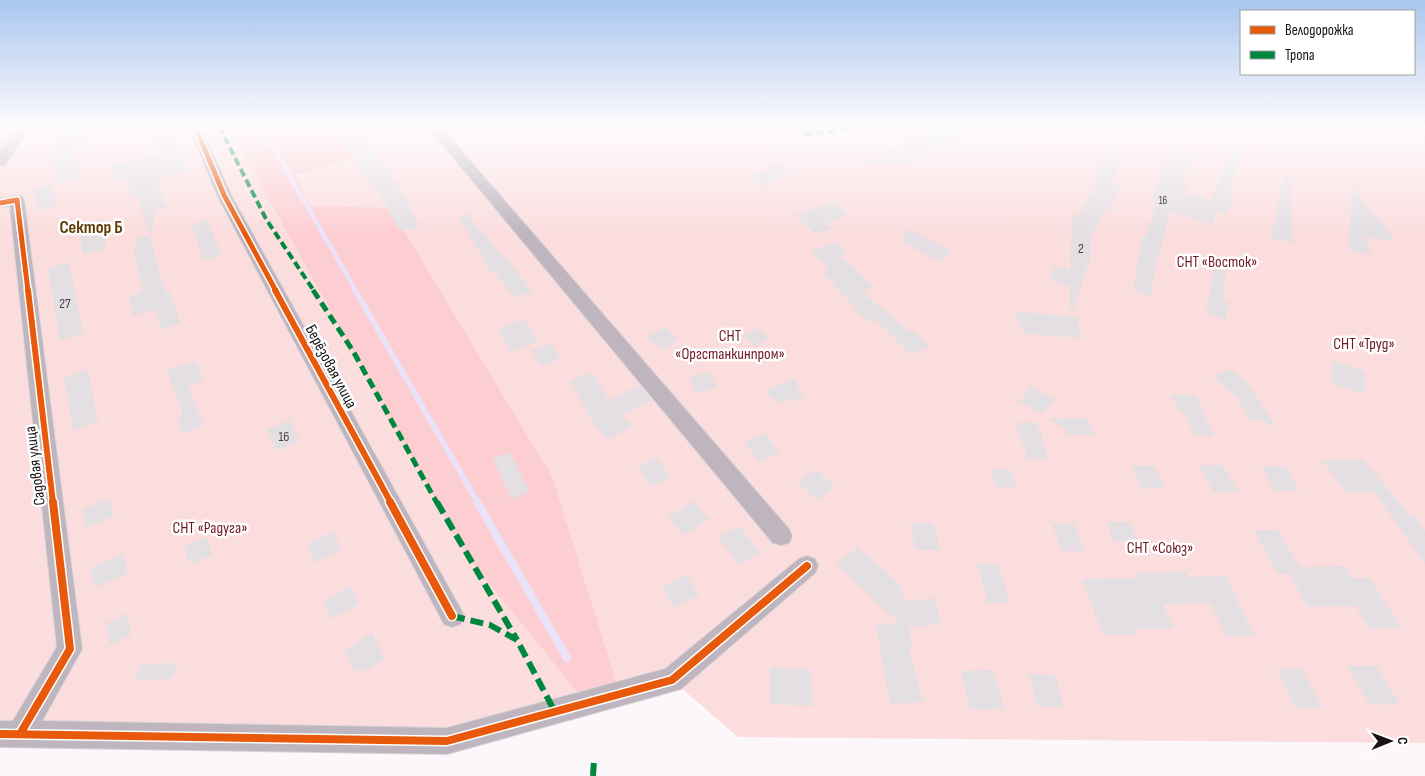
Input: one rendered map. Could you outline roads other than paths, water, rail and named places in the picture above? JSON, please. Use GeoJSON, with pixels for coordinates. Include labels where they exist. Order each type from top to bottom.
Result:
{"type":"FeatureCollection","features":[{"type":"Feature","properties":{"kind":"street","name":"Берёзовая улица"},"geometry":{"type":"LineString","coordinates":[[210,162],[224,195],[452,616]]}},
{"type":"Feature","properties":{"kind":"street"},"geometry":{"type":"LineString","coordinates":[[465,162],[781,536]]}},
{"type":"Feature","properties":{"kind":"street","name":"Садовая улица"},"geometry":{"type":"LineString","coordinates":[[0,203],[17,200],[70,649],[10,734]]}},
{"type":"Feature","properties":{"kind":"street"},"geometry":{"type":"LineString","coordinates":[[10,734],[447,741],[672,680],[807,566]]}},
{"type":"Feature","properties":{"kind":"waterway"},"geometry":{"type":"LineString","coordinates":[[282,162],[356,291]]}},
{"type":"Feature","properties":{"kind":"waterway"},"geometry":{"type":"LineString","coordinates":[[355,290],[478,503]]}},
{"type":"Feature","properties":{"kind":"waterway"},"geometry":{"type":"LineString","coordinates":[[477,502],[567,658]]}},
{"type":"Feature","properties":{"kind":"district","name":"Сектор Б"},"geometry":{"type":"Point","coordinates":[91,227]}},
{"type":"Feature","properties":{"kind":"park label","name":"СНТ «Восток»"},"geometry":{"type":"Point","coordinates":[1217,261]}},
{"type":"Feature","properties":{"kind":"park label","name":"СНТ «Труд»"},"geometry":{"type":"Point","coordinates":[1364,343]}},
{"type":"Feature","properties":{"kind":"park label","name":"СНТ «Оргстанкинпром»"},"geometry":{"type":"Point","coordinates":[730,344]}},
{"type":"Feature","properties":{"kind":"park label","name":"СНТ «Радуга»"},"geometry":{"type":"Point","coordinates":[210,527]}},
{"type":"Feature","properties":{"kind":"park label","name":"СНТ «Союз»"},"geometry":{"type":"Point","coordinates":[1160,547]}}]}
